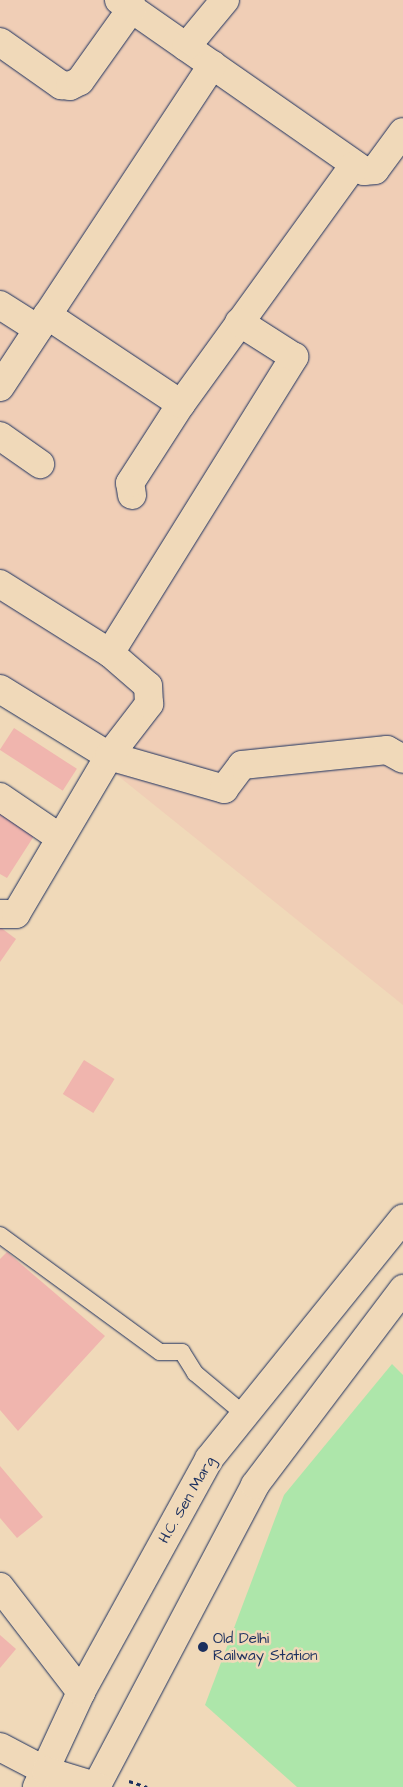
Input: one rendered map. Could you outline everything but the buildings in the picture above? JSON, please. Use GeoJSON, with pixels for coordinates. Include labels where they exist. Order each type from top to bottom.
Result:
{"type":"FeatureCollection","features":[{"type":"Feature","properties":{"kind":"street"},"geometry":{"type":"LineString","coordinates":[[186,47],[225,0]]}},
{"type":"Feature","properties":{"kind":"street"},"geometry":{"type":"LineString","coordinates":[[0,42],[61,85],[70,86],[80,81],[127,3],[353,166],[375,170],[403,132]]}},
{"type":"Feature","properties":{"kind":"street"},"geometry":{"type":"LineString","coordinates":[[0,387],[212,65]]}},
{"type":"Feature","properties":{"kind":"street"},"geometry":{"type":"LineString","coordinates":[[132,495],[130,483],[181,404],[353,166]]}},
{"type":"Feature","properties":{"kind":"street"},"geometry":{"type":"LineString","coordinates":[[0,306],[42,322],[181,404]]}},
{"type":"Feature","properties":{"kind":"street"},"geometry":{"type":"LineString","coordinates":[[110,653],[294,357],[239,322]]}},
{"type":"Feature","properties":{"kind":"street"},"geometry":{"type":"LineString","coordinates":[[0,436],[40,464]]}},
{"type":"Feature","properties":{"kind":"street"},"geometry":{"type":"LineString","coordinates":[[0,584],[110,653],[148,686],[149,704],[109,756],[16,914],[0,914]]}},
{"type":"Feature","properties":{"kind":"street"},"geometry":{"type":"LineString","coordinates":[[0,688],[109,756],[224,789],[242,764],[387,750],[403,759]]}},
{"type":"Feature","properties":{"kind":"street"},"geometry":{"type":"LineString","coordinates":[[0,797],[50,831]]}},
{"type":"Feature","properties":{"kind":"street","name":"H.C. Sen Marg"},"geometry":{"type":"LineString","coordinates":[[41,1779],[81,1692],[209,1459],[403,1219]]}},
{"type":"Feature","properties":{"kind":"street"},"geometry":{"type":"LineString","coordinates":[[0,1747],[41,1779],[97,1787],[255,1485],[403,1289]]}},
{"type":"Feature","properties":{"kind":"street"},"geometry":{"type":"LineString","coordinates":[[0,1588],[81,1692]]}},
{"type":"Feature","properties":{"kind":"lane"},"geometry":{"type":"LineString","coordinates":[[0,1235],[160,1352],[182,1352],[196,1373],[245,1415]]}},
{"type":"Feature","properties":{"kind":"shaded area"},"geometry":{"type":"Polygon","coordinates":[[[0,0],[403,0],[403,1005],[0,681],[0,0]]]}},
{"type":"Feature","properties":{"kind":"green space"},"geometry":{"type":"Polygon","coordinates":[[[392,1364],[403,1375],[403,1787],[297,1787],[205,1705],[284,1495],[392,1364]]]}},
{"type":"Feature","properties":{"kind":"place","name":"Old Delhi Railway Station"},"geometry":{"type":"Point","coordinates":[203,1647]}}]}
